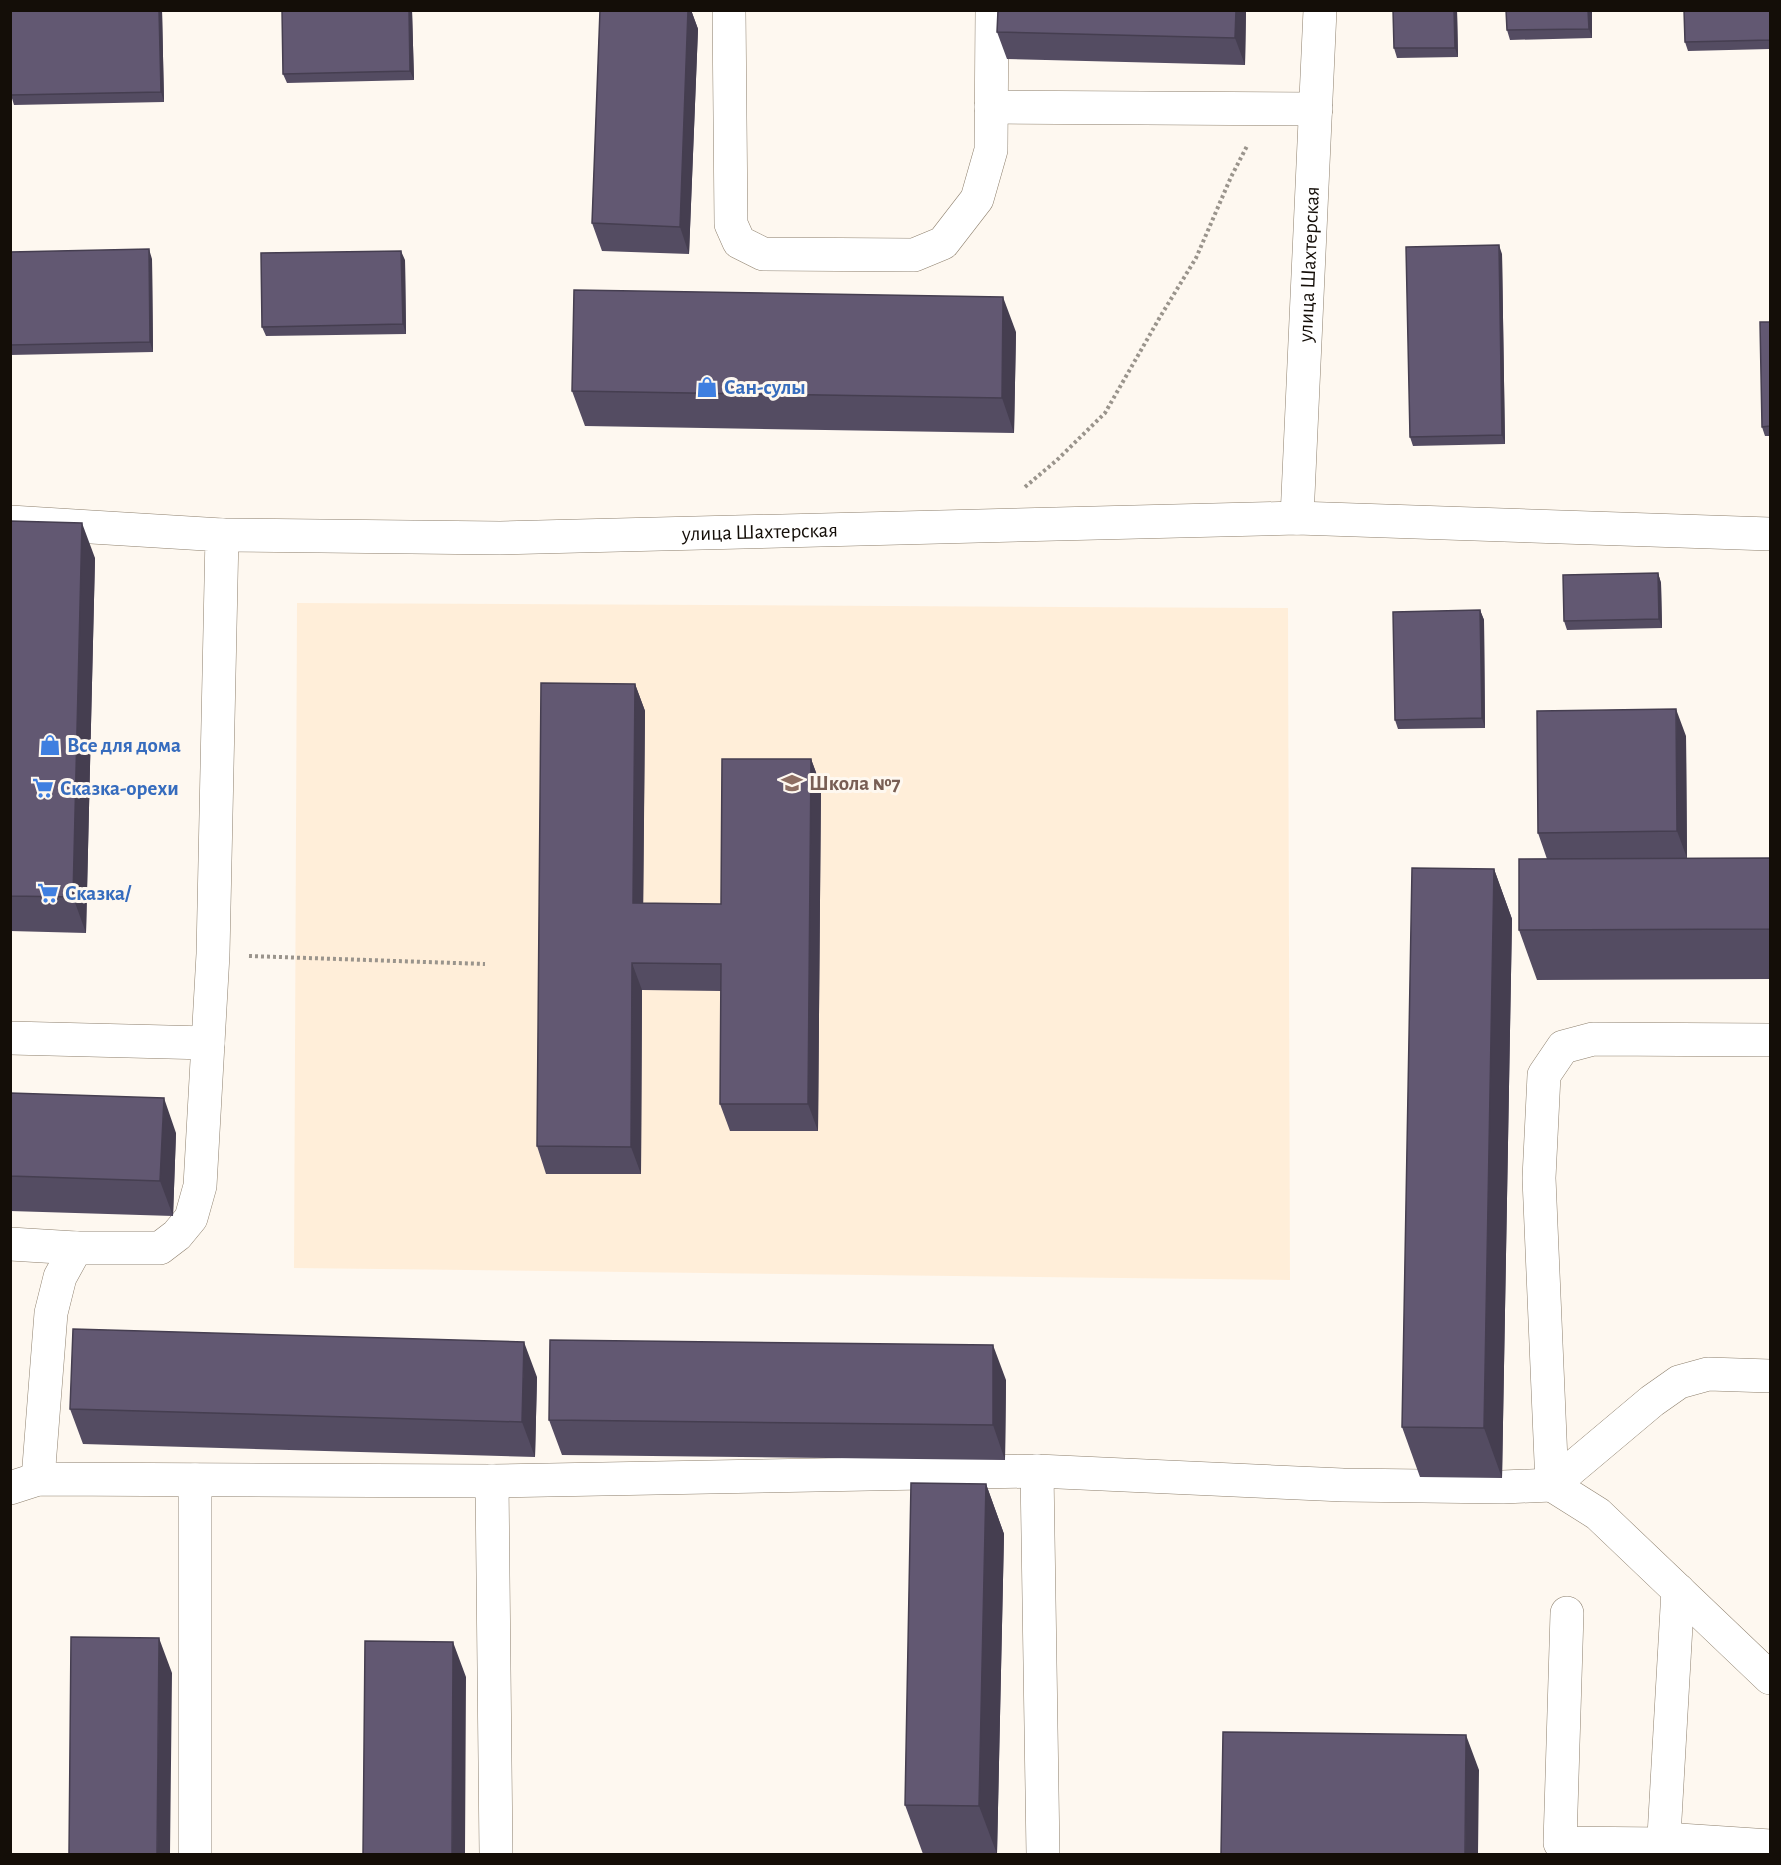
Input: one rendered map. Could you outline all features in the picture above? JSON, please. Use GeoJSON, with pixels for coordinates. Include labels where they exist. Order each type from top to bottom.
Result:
{"type":"FeatureCollection","features":[{"type":"Feature","properties":{"kind":"street"},"geometry":{"type":"LineString","coordinates":[[729,10],[731,224],[739,242],[764,254],[914,255],[944,243],[977,199],[991,150],[992,10]]}},
{"type":"Feature","properties":{"kind":"street","name":"улица Шахтерская"},"geometry":{"type":"LineString","coordinates":[[1297,518],[1320,10]]}},
{"type":"Feature","properties":{"kind":"street"},"geometry":{"type":"LineString","coordinates":[[991,107],[1316,109]]}},
{"type":"Feature","properties":{"kind":"street","name":"улица Шахтерская"},"geometry":{"type":"LineString","coordinates":[[10,522],[222,535],[500,538],[1297,518],[1770,534]]}},
{"type":"Feature","properties":{"kind":"street"},"geometry":{"type":"LineString","coordinates":[[10,1244],[76,1248],[160,1248],[191,1218],[200,1186],[213,954],[222,535]]}},
{"type":"Feature","properties":{"kind":"street"},"geometry":{"type":"LineString","coordinates":[[10,1038],[208,1043]]}},
{"type":"Feature","properties":{"kind":"street"},"geometry":{"type":"LineString","coordinates":[[1552,1485],[1539,1178],[1544,1075],[1563,1047],[1593,1040],[1770,1040]]}},
{"type":"Feature","properties":{"kind":"street"},"geometry":{"type":"LineString","coordinates":[[76,1248],[60,1277],[51,1313],[24,1484],[195,1480],[492,1481],[1037,1470],[1343,1485],[1552,1485],[1598,1514],[1770,1678]]}},
{"type":"Feature","properties":{"kind":"street"},"geometry":{"type":"LineString","coordinates":[[1552,1485],[1678,1382],[1708,1374],[1770,1376]]}},
{"type":"Feature","properties":{"kind":"street"},"geometry":{"type":"LineString","coordinates":[[1037,1470],[1043,1854]]}},
{"type":"Feature","properties":{"kind":"street"},"geometry":{"type":"LineString","coordinates":[[195,1480],[195,1854]]}},
{"type":"Feature","properties":{"kind":"street"},"geometry":{"type":"LineString","coordinates":[[492,1481],[496,1854]]}},
{"type":"Feature","properties":{"kind":"street"},"geometry":{"type":"LineString","coordinates":[[1663,1846],[1678,1590]]}},
{"type":"Feature","properties":{"kind":"street"},"geometry":{"type":"LineString","coordinates":[[1567,1613],[1559,1849],[1770,1846]]}},
{"type":"Feature","properties":{"kind":"path"},"geometry":{"type":"LineString","coordinates":[[1023,489],[1105,413],[1196,258],[1231,177],[1268,109]]}},
{"type":"Feature","properties":{"kind":"path"},"geometry":{"type":"LineString","coordinates":[[213,954],[485,964]]}},
{"type":"Feature","properties":{"kind":"shaded area","name":"Школа №7"},"geometry":{"type":"Polygon","coordinates":[[[297,603],[1288,608],[1290,1280],[294,1268],[297,603]]]}},
{"type":"Feature","properties":{"kind":"building"},"geometry":{"type":"Polygon","coordinates":[[[10,10],[159,10],[161,92],[11,95],[10,10]]]}},
{"type":"Feature","properties":{"kind":"building"},"geometry":{"type":"Polygon","coordinates":[[[282,10],[409,10],[410,71],[283,74],[282,10]]]}},
{"type":"Feature","properties":{"kind":"building"},"geometry":{"type":"Polygon","coordinates":[[[600,10],[688,10],[680,227],[592,223],[600,10]]]}},
{"type":"Feature","properties":{"kind":"building"},"geometry":{"type":"Polygon","coordinates":[[[998,10],[1236,10],[1235,38],[997,32],[998,10]]]}},
{"type":"Feature","properties":{"kind":"building"},"geometry":{"type":"Polygon","coordinates":[[[1393,10],[1454,10],[1455,48],[1394,48],[1393,10]]]}},
{"type":"Feature","properties":{"kind":"building"},"geometry":{"type":"Polygon","coordinates":[[[1506,10],[1588,10],[1589,29],[1507,30],[1506,10]]]}},
{"type":"Feature","properties":{"kind":"building"},"geometry":{"type":"Polygon","coordinates":[[[1684,10],[1770,10],[1770,40],[1685,42],[1684,10]]]}},
{"type":"Feature","properties":{"kind":"building"},"geometry":{"type":"Polygon","coordinates":[[[1499,245],[1502,435],[1410,437],[1406,247],[1499,245]]]}},
{"type":"Feature","properties":{"kind":"building"},"geometry":{"type":"Polygon","coordinates":[[[149,249],[150,342],[10,345],[10,252],[149,249]]]}},
{"type":"Feature","properties":{"kind":"building"},"geometry":{"type":"Polygon","coordinates":[[[401,251],[403,324],[262,327],[261,253],[401,251]]]}},
{"type":"Feature","properties":{"kind":"building"},"geometry":{"type":"Polygon","coordinates":[[[574,290],[1003,297],[1002,398],[572,391],[574,290]]]}},
{"type":"Feature","properties":{"kind":"building"},"geometry":{"type":"Polygon","coordinates":[[[1760,322],[1770,322],[1770,426],[1762,427],[1760,322]]]}},
{"type":"Feature","properties":{"kind":"building","name":"Все для дома"},"geometry":{"type":"Polygon","coordinates":[[[10,521],[82,523],[73,897],[10,896],[10,521]]]}},
{"type":"Feature","properties":{"kind":"building"},"geometry":{"type":"Polygon","coordinates":[[[1658,573],[1659,619],[1564,621],[1563,575],[1658,573]]]}},
{"type":"Feature","properties":{"kind":"building"},"geometry":{"type":"Polygon","coordinates":[[[1480,610],[1482,718],[1395,720],[1393,612],[1480,610]]]}},
{"type":"Feature","properties":{"kind":"building"},"geometry":{"type":"Polygon","coordinates":[[[541,683],[635,684],[633,903],[721,904],[722,759],[811,759],[808,1104],[720,1104],[721,964],[632,963],[631,1147],[537,1146],[541,683]]]}},
{"type":"Feature","properties":{"kind":"building"},"geometry":{"type":"Polygon","coordinates":[[[1676,709],[1677,831],[1538,833],[1537,711],[1676,709]]]}},
{"type":"Feature","properties":{"kind":"building"},"geometry":{"type":"Polygon","coordinates":[[[1770,858],[1770,929],[1519,930],[1519,859],[1770,858]]]}},
{"type":"Feature","properties":{"kind":"building"},"geometry":{"type":"Polygon","coordinates":[[[1412,868],[1494,869],[1484,1428],[1402,1427],[1412,868]]]}},
{"type":"Feature","properties":{"kind":"building"},"geometry":{"type":"Polygon","coordinates":[[[10,1093],[164,1098],[160,1181],[10,1176],[10,1093]]]}},
{"type":"Feature","properties":{"kind":"building"},"geometry":{"type":"Polygon","coordinates":[[[73,1329],[524,1342],[522,1422],[70,1409],[73,1329]]]}},
{"type":"Feature","properties":{"kind":"building"},"geometry":{"type":"Polygon","coordinates":[[[550,1340],[993,1345],[993,1425],[549,1420],[550,1340]]]}},
{"type":"Feature","properties":{"kind":"building"},"geometry":{"type":"Polygon","coordinates":[[[911,1483],[986,1484],[979,1806],[905,1805],[911,1483]]]}},
{"type":"Feature","properties":{"kind":"building"},"geometry":{"type":"Polygon","coordinates":[[[71,1637],[159,1638],[157,1854],[69,1854],[71,1637]]]}},
{"type":"Feature","properties":{"kind":"building"},"geometry":{"type":"Polygon","coordinates":[[[365,1641],[453,1642],[452,1854],[363,1854],[365,1641]]]}},
{"type":"Feature","properties":{"kind":"building"},"geometry":{"type":"Polygon","coordinates":[[[1223,1732],[1466,1735],[1465,1854],[1221,1854],[1223,1732]]]}},
{"type":"Feature","properties":{"kind":"place","name":"Сан-сулы"},"geometry":{"type":"Point","coordinates":[707,387]}},
{"type":"Feature","properties":{"kind":"place","name":"Все для дома"},"geometry":{"type":"Point","coordinates":[50,745]}},
{"type":"Feature","properties":{"kind":"place","name":"Школа №7"},"geometry":{"type":"Point","coordinates":[792,783]}},
{"type":"Feature","properties":{"kind":"place","name":"Сказка-орехи"},"geometry":{"type":"Point","coordinates":[43,788]}},
{"type":"Feature","properties":{"kind":"place","name":"Сказка/"},"geometry":{"type":"Point","coordinates":[48,893]}}]}
